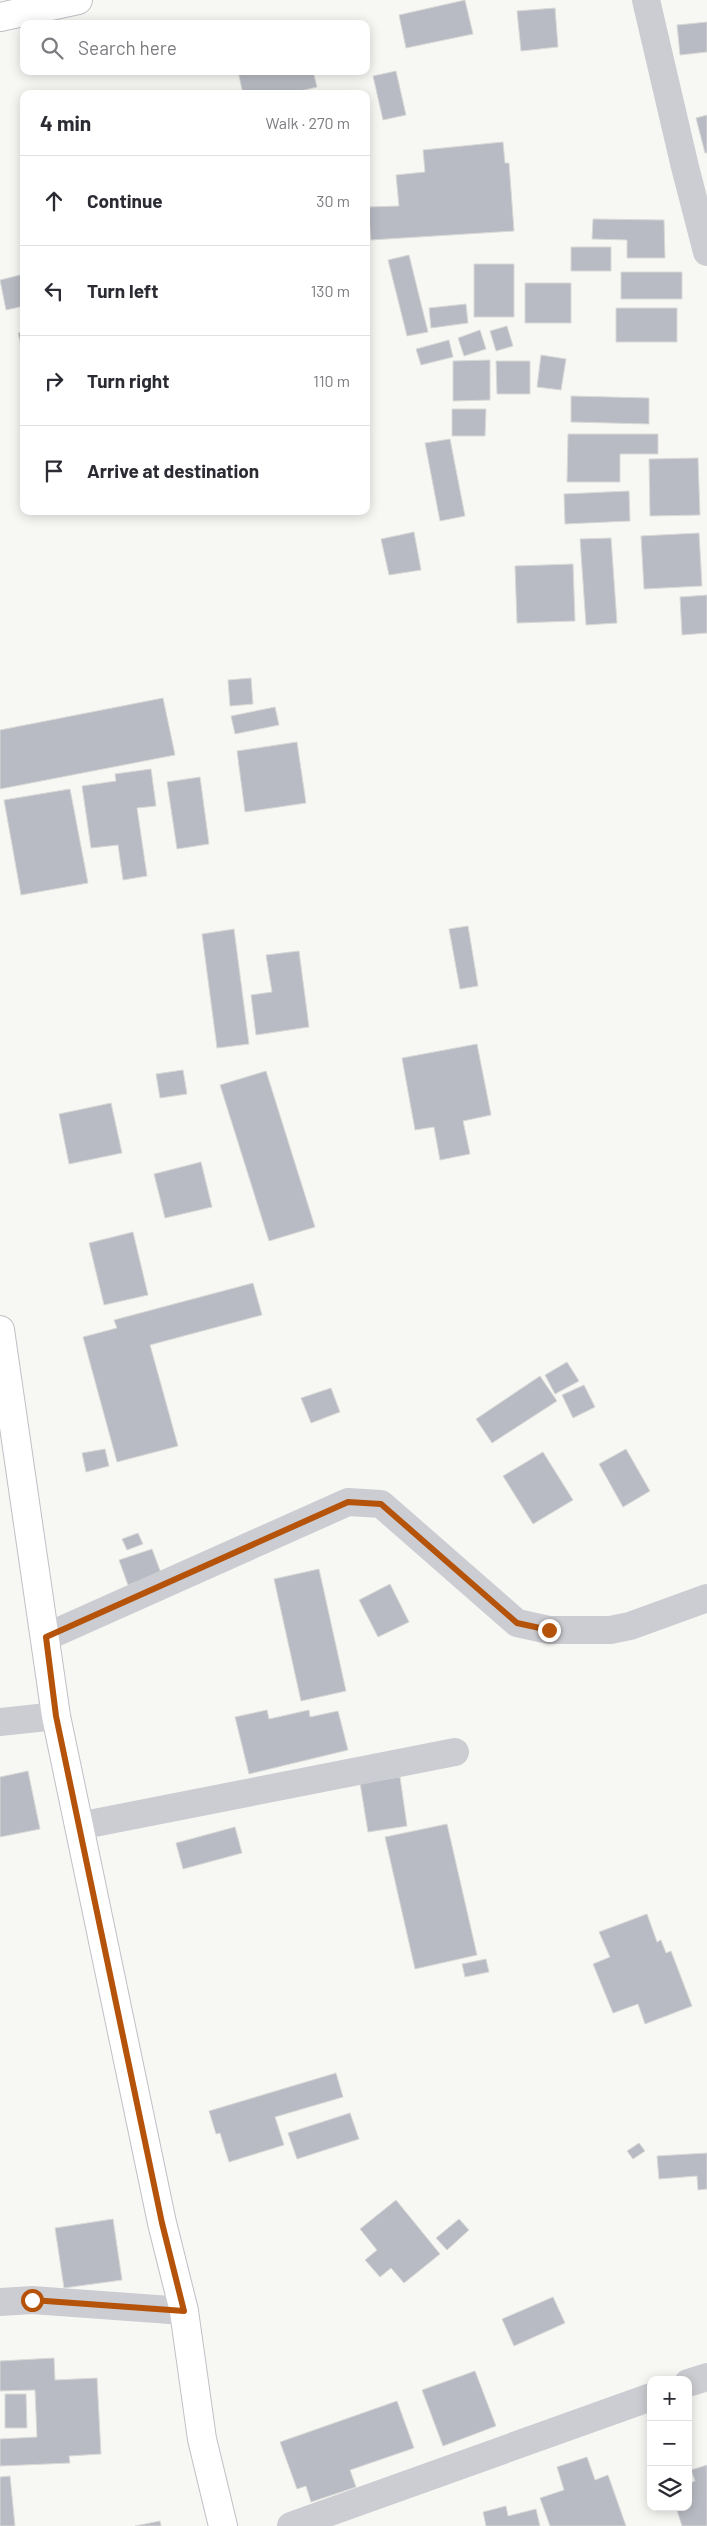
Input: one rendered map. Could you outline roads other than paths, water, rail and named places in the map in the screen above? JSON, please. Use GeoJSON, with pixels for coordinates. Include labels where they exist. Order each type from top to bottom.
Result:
{"type":"FeatureCollection","features":[{"type":"Feature","properties":{"kind":"street"},"geometry":{"type":"LineString","coordinates":[[0,17],[78,0]]}},
{"type":"Feature","properties":{"kind":"street"},"geometry":{"type":"LineString","coordinates":[[646,0],[707,252]]}},
{"type":"Feature","properties":{"kind":"street"},"geometry":{"type":"LineString","coordinates":[[0,1330],[56,1716],[162,2223],[184,2311],[202,2439],[223,2526]]}},
{"type":"Feature","properties":{"kind":"street"},"geometry":{"type":"LineString","coordinates":[[46,1637],[348,1502],[381,1504],[517,1623],[549,1630],[610,1630],[630,1626],[707,1598]]}},
{"type":"Feature","properties":{"kind":"street"},"geometry":{"type":"LineString","coordinates":[[0,1722],[56,1716]]}},
{"type":"Feature","properties":{"kind":"street"},"geometry":{"type":"LineString","coordinates":[[79,1826],[455,1752]]}},
{"type":"Feature","properties":{"kind":"street"},"geometry":{"type":"LineString","coordinates":[[0,2302],[32,2300],[184,2311]]}},
{"type":"Feature","properties":{"kind":"street"},"geometry":{"type":"LineString","coordinates":[[692,2382],[707,2377]]}},
{"type":"Feature","properties":{"kind":"street"},"geometry":{"type":"LineString","coordinates":[[291,2526],[647,2398]]}}]}
